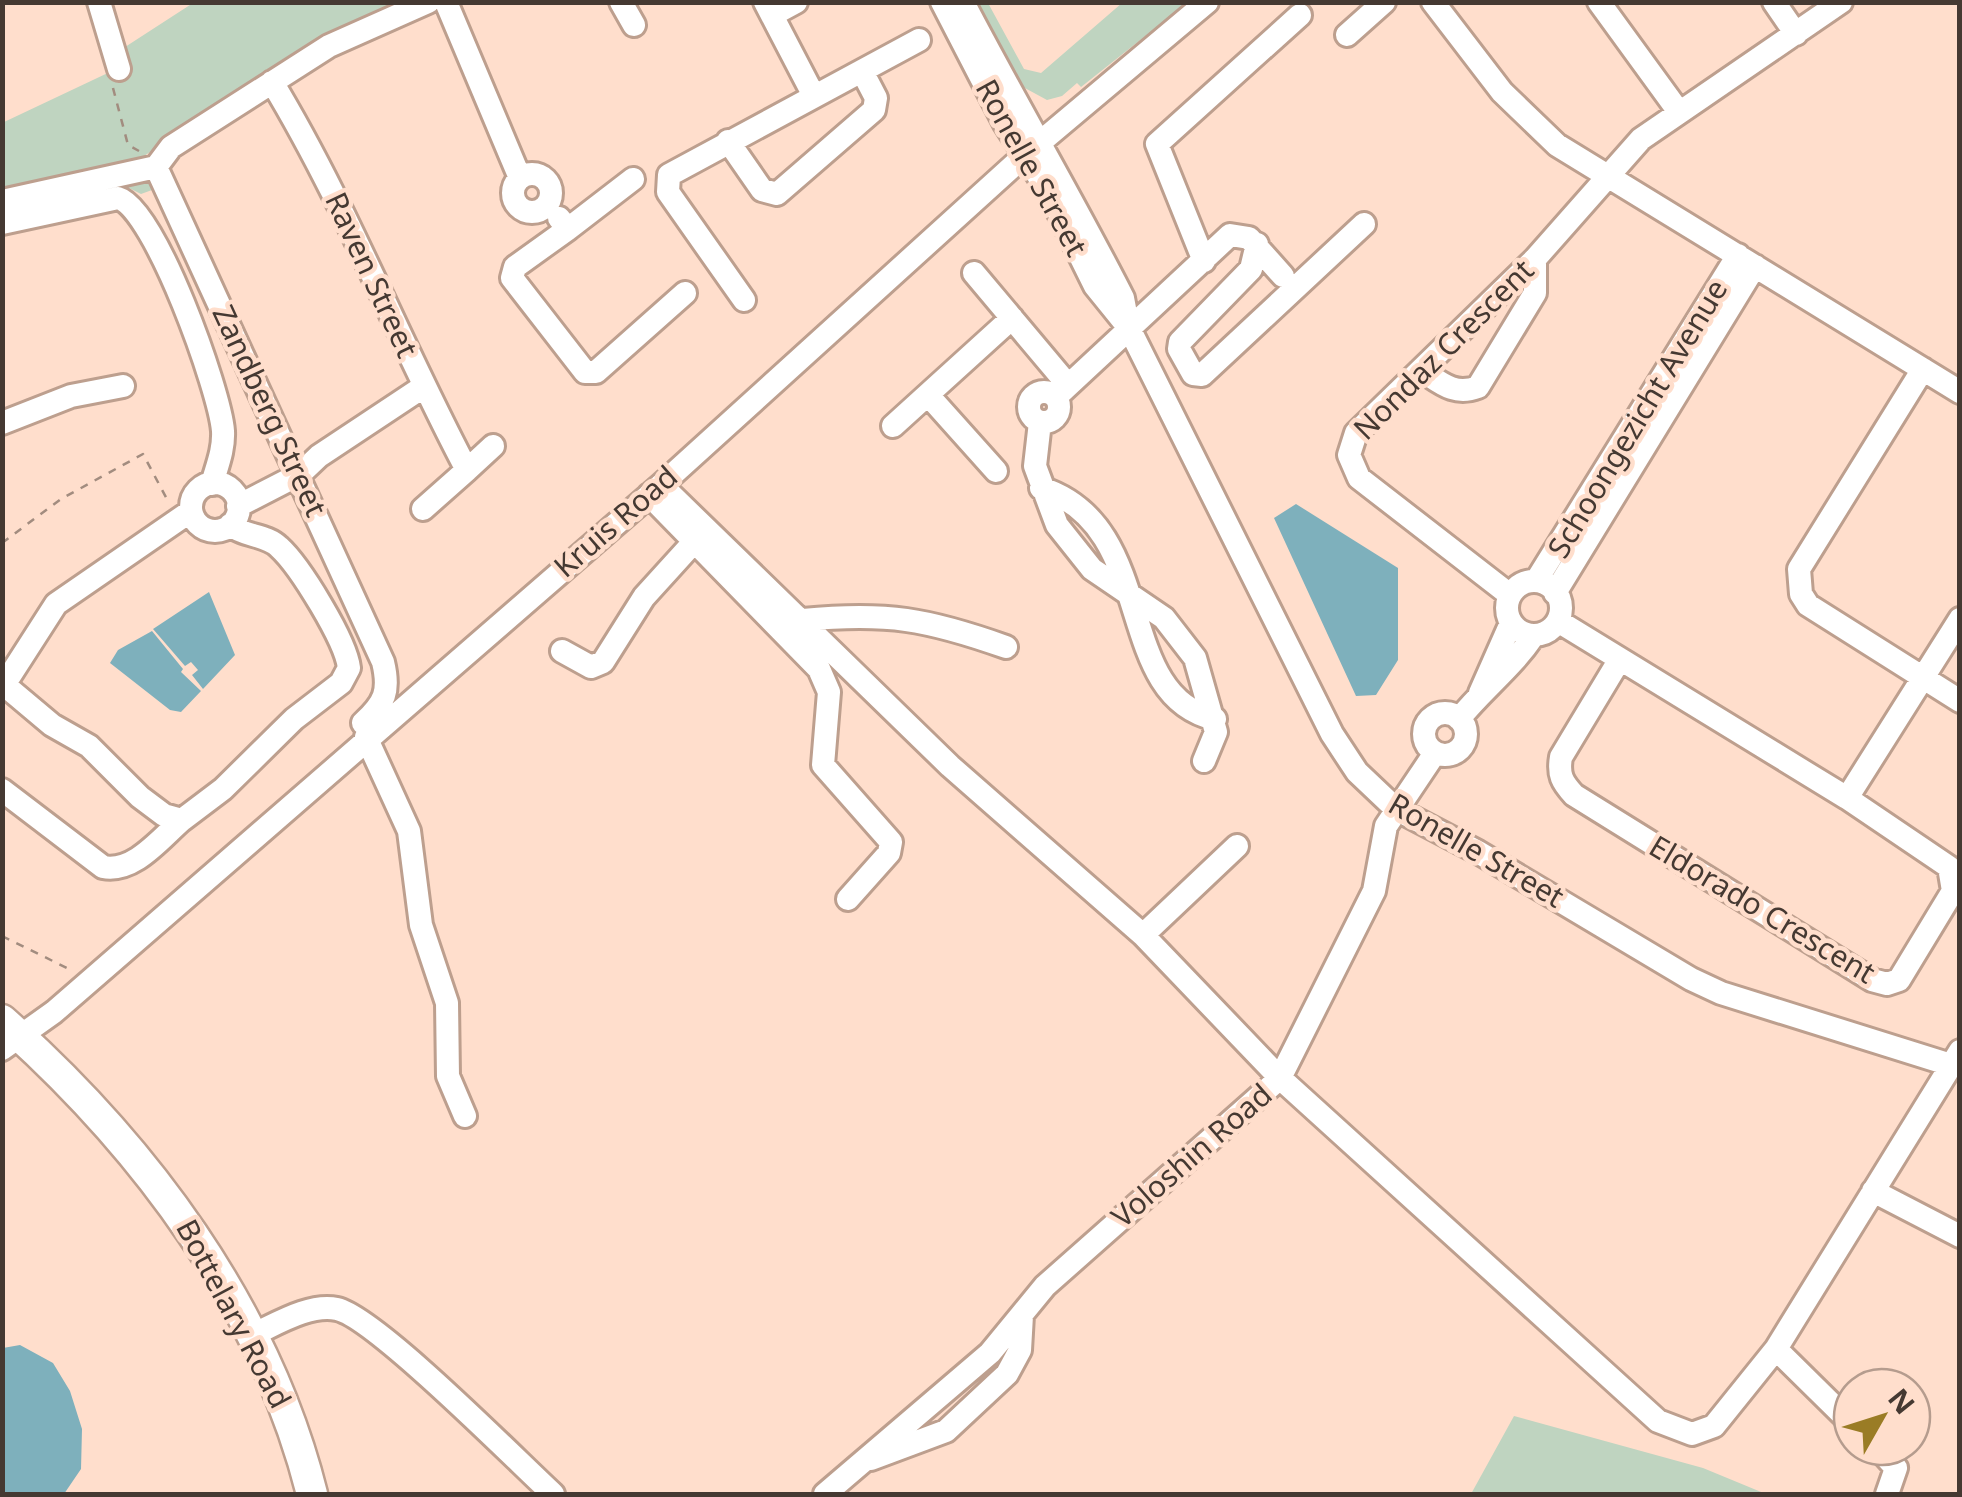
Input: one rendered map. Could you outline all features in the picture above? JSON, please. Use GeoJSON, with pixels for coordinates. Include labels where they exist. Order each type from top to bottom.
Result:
{"type":"FeatureCollection","features":[{"type":"Feature","properties":{"kind":"main road","name":"Bottelary Road"},"geometry":{"type":"LineString","coordinates":[[9,1035],[94,1106],[175,1204],[250,1336],[291,1428],[312,1494]]}},
{"type":"Feature","properties":{"kind":"street"},"geometry":{"type":"LineString","coordinates":[[99,2],[119,68]]}},
{"type":"Feature","properties":{"kind":"street"},"geometry":{"type":"LineString","coordinates":[[2,201],[157,164],[171,147],[329,46],[428,2]]}},
{"type":"Feature","properties":{"kind":"street"},"geometry":{"type":"LineString","coordinates":[[446,2],[520,178],[513,189],[518,207],[530,212],[548,204],[568,229]]}},
{"type":"Feature","properties":{"kind":"street"},"geometry":{"type":"LineString","coordinates":[[622,2],[634,25]]}},
{"type":"Feature","properties":{"kind":"street"},"geometry":{"type":"LineString","coordinates":[[796,2],[769,9],[814,96]]}},
{"type":"Feature","properties":{"kind":"street","name":"Ronelle Street"},"geometry":{"type":"LineString","coordinates":[[942,2],[1032,148]]}},
{"type":"Feature","properties":{"kind":"street","name":"Ronelle Street"},"geometry":{"type":"LineString","coordinates":[[963,2],[1094,286],[1129,328],[1332,734],[1357,772],[1396,809],[1721,993],[1955,1058]]}},
{"type":"Feature","properties":{"kind":"street","name":"Kruis Road"},"geometry":{"type":"LineString","coordinates":[[9,1035],[90,980],[655,490],[1032,148],[1207,2]]}},
{"type":"Feature","properties":{"kind":"street"},"geometry":{"type":"LineString","coordinates":[[1347,35],[1384,2]]}},
{"type":"Feature","properties":{"kind":"street","name":"Schoongezicht Avenue"},"geometry":{"type":"LineString","coordinates":[[1433,2],[1502,92],[1540,131],[1960,392]]}},
{"type":"Feature","properties":{"kind":"street"},"geometry":{"type":"LineString","coordinates":[[1599,2],[1679,112]]}},
{"type":"Feature","properties":{"kind":"street"},"geometry":{"type":"LineString","coordinates":[[1774,2],[1796,34]]}},
{"type":"Feature","properties":{"kind":"street"},"geometry":{"type":"LineString","coordinates":[[1610,176],[1641,139],[1841,2]]}},
{"type":"Feature","properties":{"kind":"street"},"geometry":{"type":"LineString","coordinates":[[1204,260],[1156,144],[1300,15]]}},
{"type":"Feature","properties":{"kind":"street"},"geometry":{"type":"LineString","coordinates":[[744,300],[666,184],[671,172],[919,40]]}},
{"type":"Feature","properties":{"kind":"street"},"geometry":{"type":"LineString","coordinates":[[728,141],[762,190],[777,194],[874,110],[876,98],[862,70]]}},
{"type":"Feature","properties":{"kind":"street","name":"Raven Street"},"geometry":{"type":"LineString","coordinates":[[272,82],[312,147],[423,387],[467,470]]}},
{"type":"Feature","properties":{"kind":"street","name":"Zandberg Street"},"geometry":{"type":"LineString","coordinates":[[157,164],[383,662]]}},
{"type":"Feature","properties":{"kind":"street","name":"Nondaz Crescent"},"geometry":{"type":"LineString","coordinates":[[1510,595],[1353,469],[1348,455],[1356,433],[1535,259],[1610,176]]}},
{"type":"Feature","properties":{"kind":"street"},"geometry":{"type":"LineString","coordinates":[[633,178],[514,268],[512,278],[579,369],[596,372],[685,294]]}},
{"type":"Feature","properties":{"kind":"street"},"geometry":{"type":"LineString","coordinates":[[2,223],[118,198],[132,205],[145,220],[180,297],[216,398],[228,502],[246,536],[273,542],[285,554],[336,634],[348,668],[341,683],[294,719],[223,789],[127,866],[104,867],[2,790]]}},
{"type":"Feature","properties":{"kind":"street"},"geometry":{"type":"LineString","coordinates":[[1258,244],[1251,269],[1180,342],[1179,350],[1196,375],[1202,375],[1290,283],[1364,224]]}},
{"type":"Feature","properties":{"kind":"street"},"geometry":{"type":"LineString","coordinates":[[1204,761],[1214,743],[1215,719],[1188,648],[1164,618],[1092,569],[1074,549],[1041,488],[1035,466],[1040,422],[1058,416],[1062,391],[1230,235],[1243,234],[1258,244],[1290,283]]}},
{"type":"Feature","properties":{"kind":"street"},"geometry":{"type":"LineString","coordinates":[[1421,370],[1451,390],[1464,392],[1478,386],[1535,293],[1535,259]]}},
{"type":"Feature","properties":{"kind":"street"},"geometry":{"type":"LineString","coordinates":[[1204,260],[1251,269],[1290,283]]}},
{"type":"Feature","properties":{"kind":"street","name":"Schoongezicht Avenue"},"geometry":{"type":"LineString","coordinates":[[1546,587],[1746,260]]}},
{"type":"Feature","properties":{"kind":"street"},"geometry":{"type":"LineString","coordinates":[[974,273],[1012,318],[1062,391]]}},
{"type":"Feature","properties":{"kind":"street"},"geometry":{"type":"LineString","coordinates":[[893,426],[1012,318]]}},
{"type":"Feature","properties":{"kind":"street"},"geometry":{"type":"LineString","coordinates":[[1923,370],[1799,569],[1798,582],[1808,605],[1960,701]]}},
{"type":"Feature","properties":{"kind":"street"},"geometry":{"type":"LineString","coordinates":[[2,423],[70,396],[124,386]]}},
{"type":"Feature","properties":{"kind":"street"},"geometry":{"type":"LineString","coordinates":[[184,514],[210,530],[228,502],[319,456],[423,387]]}},
{"type":"Feature","properties":{"kind":"street"},"geometry":{"type":"LineString","coordinates":[[928,395],[996,471]]}},
{"type":"Feature","properties":{"kind":"street"},"geometry":{"type":"LineString","coordinates":[[423,509],[492,446]]}},
{"type":"Feature","properties":{"kind":"street"},"geometry":{"type":"LineString","coordinates":[[1041,488],[1069,499],[1095,521],[1132,595],[1146,649],[1161,678],[1186,709],[1215,719]]}},
{"type":"Feature","properties":{"kind":"street"},"geometry":{"type":"LineString","coordinates":[[655,490],[693,543],[819,669],[827,684],[822,757],[826,774],[891,842],[889,853],[848,899]]}},
{"type":"Feature","properties":{"kind":"street"},"geometry":{"type":"LineString","coordinates":[[655,490],[803,620],[950,766],[1143,936],[1280,1078],[1658,1421],[1692,1434],[1714,1426],[1776,1348],[1955,1058]]}},
{"type":"Feature","properties":{"kind":"street"},"geometry":{"type":"LineString","coordinates":[[182,820],[164,815],[140,797],[89,746],[52,725],[3,685],[47,613],[184,514],[195,494],[228,502]]}},
{"type":"Feature","properties":{"kind":"street"},"geometry":{"type":"LineString","coordinates":[[562,650],[591,667],[599,665],[644,597],[693,543]]}},
{"type":"Feature","properties":{"kind":"street"},"geometry":{"type":"LineString","coordinates":[[1480,692],[1505,676],[1534,636],[1546,633],[1558,621],[1560,604],[1546,587],[1518,586],[1506,609],[1511,623],[1534,636]]}},
{"type":"Feature","properties":{"kind":"street"},"geometry":{"type":"LineString","coordinates":[[803,620],[897,616],[947,626],[1006,647]]}},
{"type":"Feature","properties":{"kind":"street"},"geometry":{"type":"LineString","coordinates":[[1846,798],[1960,618]]}},
{"type":"Feature","properties":{"kind":"street","name":"Eldorado Crescent"},"geometry":{"type":"LineString","coordinates":[[1558,621],[1620,659],[1846,798],[1938,858],[1954,878],[1954,891],[1905,972],[1888,984],[1872,980],[1574,796],[1558,772],[1561,757],[1620,659]]}},
{"type":"Feature","properties":{"kind":"street"},"geometry":{"type":"LineString","coordinates":[[1396,809],[1435,753],[1449,754],[1461,747],[1466,734],[1459,719],[1480,692],[1511,623]]}},
{"type":"Feature","properties":{"kind":"street"},"geometry":{"type":"LineString","coordinates":[[383,662],[408,679],[430,683]]}},
{"type":"Feature","properties":{"kind":"street"},"geometry":{"type":"LineString","coordinates":[[251,838],[302,779],[380,707],[388,688],[383,662]]}},
{"type":"Feature","properties":{"kind":"street"},"geometry":{"type":"LineString","coordinates":[[366,737],[410,831],[421,925],[447,1003],[448,1076],[465,1116]]}},
{"type":"Feature","properties":{"kind":"street","name":"Voloshin Road"},"geometry":{"type":"LineString","coordinates":[[825,1494],[990,1352],[1044,1286],[1280,1078],[1370,899],[1381,840],[1396,809]]}},
{"type":"Feature","properties":{"kind":"street"},"geometry":{"type":"LineString","coordinates":[[1143,936],[1237,846]]}},
{"type":"Feature","properties":{"kind":"street"},"geometry":{"type":"LineString","coordinates":[[1873,1191],[1960,1236]]}},
{"type":"Feature","properties":{"kind":"street"},"geometry":{"type":"LineString","coordinates":[[250,1336],[314,1309],[346,1312],[385,1340],[554,1494]]}},
{"type":"Feature","properties":{"kind":"street"},"geometry":{"type":"LineString","coordinates":[[1776,1348],[1832,1404]]}},
{"type":"Feature","properties":{"kind":"street"},"geometry":{"type":"LineString","coordinates":[[1887,1494],[1895,1467]]}},
{"type":"Feature","properties":{"kind":"path"},"geometry":{"type":"LineString","coordinates":[[119,68],[112,95],[128,145],[157,164]]}},
{"type":"Feature","properties":{"kind":"path"},"geometry":{"type":"LineString","coordinates":[[2,543],[61,499],[143,454],[184,514]]}},
{"type":"Feature","properties":{"kind":"path"},"geometry":{"type":"LineString","coordinates":[[2,936],[90,980]]}},
{"type":"Feature","properties":{"kind":"green space"},"geometry":{"type":"Polygon","coordinates":[[[193,3],[411,3],[257,81],[138,160],[152,190],[141,194],[123,185],[3,212],[2,123],[112,71],[122,49],[193,3]]]}},
{"type":"Feature","properties":{"kind":"green space"},"geometry":{"type":"Polygon","coordinates":[[[974,3],[988,3],[1024,69],[1041,73],[1122,3],[1187,3],[1081,87],[1077,83],[1062,96],[1047,100],[1023,87],[1019,89],[974,3]]]}},
{"type":"Feature","properties":{"kind":"green space"},"geometry":{"type":"Polygon","coordinates":[[[1514,1416],[1703,1468],[1766,1494],[1471,1494],[1514,1416]]]}},
{"type":"Feature","properties":{"kind":"water"},"geometry":{"type":"Polygon","coordinates":[[[1296,504],[1398,568],[1398,660],[1376,695],[1356,696],[1274,518],[1296,504]]]}},
{"type":"Feature","properties":{"kind":"water"},"geometry":{"type":"Polygon","coordinates":[[[209,592],[235,655],[203,689],[192,675],[198,670],[191,662],[185,666],[153,629],[209,592]]]}},
{"type":"Feature","properties":{"kind":"water"},"geometry":{"type":"Polygon","coordinates":[[[152,631],[183,669],[181,672],[201,691],[181,712],[170,710],[110,663],[118,650],[152,631]]]}},
{"type":"Feature","properties":{"kind":"water"},"geometry":{"type":"Polygon","coordinates":[[[20,1345],[53,1363],[70,1391],[82,1429],[81,1469],[64,1494],[3,1494],[3,1348],[20,1345]]]}}]}
